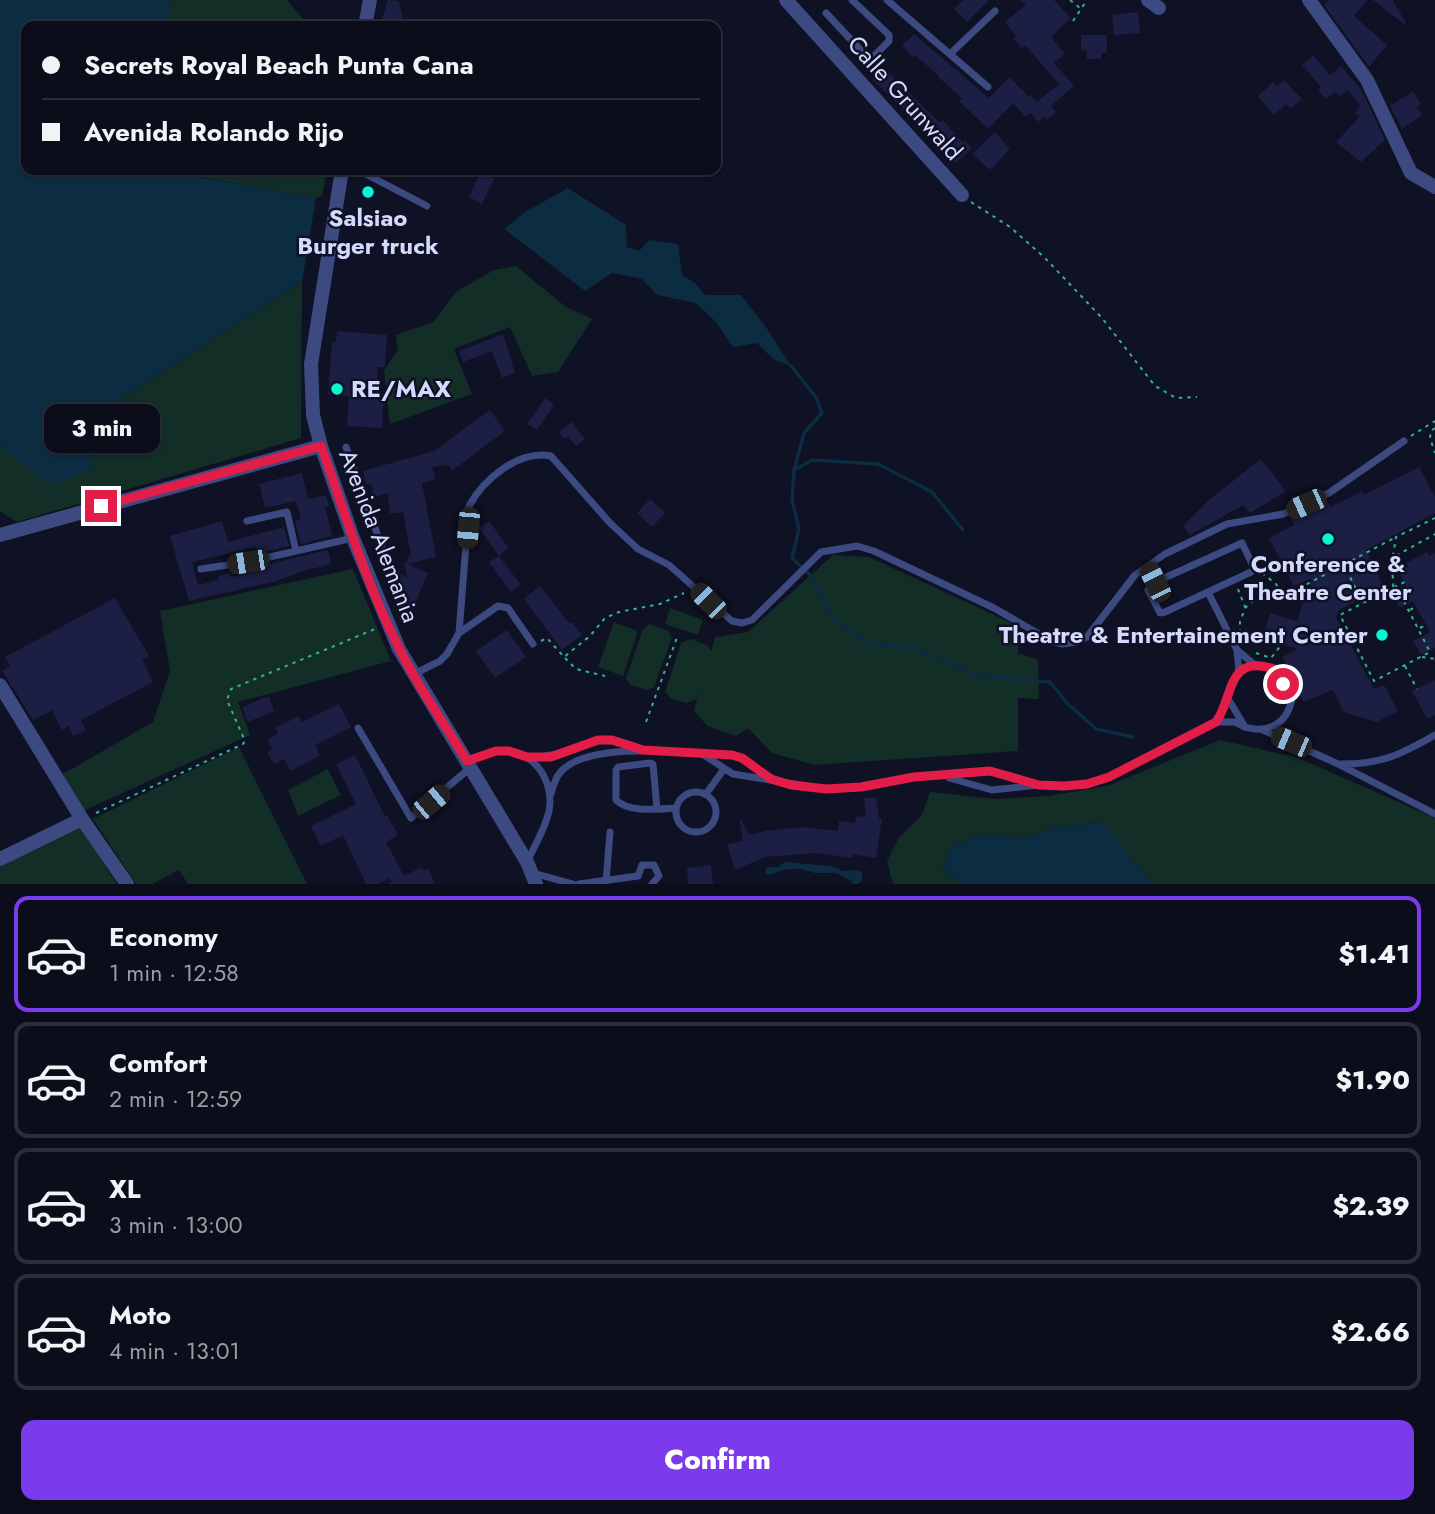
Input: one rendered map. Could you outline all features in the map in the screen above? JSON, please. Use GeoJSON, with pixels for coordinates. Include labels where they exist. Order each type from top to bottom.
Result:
{"type":"FeatureCollection","features":[{"type":"Feature","properties":{"kind":"street"},"geometry":{"type":"LineString","coordinates":[[366,21],[370,0]]}},
{"type":"Feature","properties":{"kind":"street","name":"Calle Grunwald"},"geometry":{"type":"LineString","coordinates":[[786,0],[962,195]]}},
{"type":"Feature","properties":{"kind":"street"},"geometry":{"type":"LineString","coordinates":[[1309,0],[1367,80],[1411,173],[1435,187]]}},
{"type":"Feature","properties":{"kind":"street","name":"Avenida Alemania"},"geometry":{"type":"LineString","coordinates":[[341,175],[310,364],[313,415],[321,446],[387,624],[532,873]]}},
{"type":"Feature","properties":{"kind":"street"},"geometry":{"type":"LineString","coordinates":[[0,535],[321,446]]}},
{"type":"Feature","properties":{"kind":"street"},"geometry":{"type":"LineString","coordinates":[[0,685],[82,819],[127,884]]}},
{"type":"Feature","properties":{"kind":"street"},"geometry":{"type":"LineString","coordinates":[[0,859],[82,819]]}},
{"type":"Feature","properties":{"kind":"lane"},"geometry":{"type":"LineString","coordinates":[[826,13],[867,57],[874,56],[889,41],[889,35],[852,0]]}},
{"type":"Feature","properties":{"kind":"lane"},"geometry":{"type":"LineString","coordinates":[[887,0],[988,86]]}},
{"type":"Feature","properties":{"kind":"lane"},"geometry":{"type":"LineString","coordinates":[[950,54],[995,11]]}},
{"type":"Feature","properties":{"kind":"lane"},"geometry":{"type":"LineString","coordinates":[[368,175],[427,206]]}},
{"type":"Feature","properties":{"kind":"lane"},"geometry":{"type":"LineString","coordinates":[[414,674],[440,661],[447,654],[458,633],[469,506],[485,483],[517,462],[534,455],[551,456],[610,523],[638,549],[669,565],[732,621],[742,623],[752,620],[821,552],[857,546],[874,551],[995,608],[1051,641],[1063,644],[1087,637],[1125,586],[1165,554],[1227,524],[1283,514],[1329,493],[1404,440]]}},
{"type":"Feature","properties":{"kind":"lane"},"geometry":{"type":"LineString","coordinates":[[346,447],[384,553]]}},
{"type":"Feature","properties":{"kind":"lane"},"geometry":{"type":"LineString","coordinates":[[247,521],[287,512],[296,551]]}},
{"type":"Feature","properties":{"kind":"lane"},"geometry":{"type":"LineString","coordinates":[[201,569],[248,562],[353,538]]}},
{"type":"Feature","properties":{"kind":"lane"},"geometry":{"type":"LineString","coordinates":[[1242,543],[1254,568],[1160,613],[1148,590],[1155,582],[1242,543]]}},
{"type":"Feature","properties":{"kind":"lane"},"geometry":{"type":"LineString","coordinates":[[1147,566],[1155,582]]}},
{"type":"Feature","properties":{"kind":"lane"},"geometry":{"type":"LineString","coordinates":[[1208,592],[1237,650],[1239,673]]}},
{"type":"Feature","properties":{"kind":"lane"},"geometry":{"type":"LineString","coordinates":[[458,633],[498,606],[508,608],[533,644]]}},
{"type":"Feature","properties":{"kind":"lane"},"geometry":{"type":"LineString","coordinates":[[1237,650],[1256,666],[1274,669],[1292,699],[1290,708],[1280,723],[1263,730]]}},
{"type":"Feature","properties":{"kind":"lane"},"geometry":{"type":"LineString","coordinates":[[1216,722],[1222,713],[1229,687],[1239,673],[1256,666]]}},
{"type":"Feature","properties":{"kind":"lane"},"geometry":{"type":"LineString","coordinates":[[1227,696],[1245,727]]}},
{"type":"Feature","properties":{"kind":"lane"},"geometry":{"type":"LineString","coordinates":[[941,776],[992,790],[1087,784],[1109,777],[1216,722],[1235,722],[1263,730],[1338,764],[1435,814]]}},
{"type":"Feature","properties":{"kind":"lane"},"geometry":{"type":"LineString","coordinates":[[358,728],[411,818],[469,765],[496,751],[509,751],[527,757],[551,757],[586,742],[612,740],[643,750]]}},
{"type":"Feature","properties":{"kind":"lane"},"geometry":{"type":"LineString","coordinates":[[1338,764],[1366,764],[1394,758],[1435,735]]}},
{"type":"Feature","properties":{"kind":"lane"},"geometry":{"type":"LineString","coordinates":[[586,742],[592,756]]}},
{"type":"Feature","properties":{"kind":"lane"},"geometry":{"type":"LineString","coordinates":[[573,884],[532,873],[551,794],[559,774],[565,767],[592,756],[643,750],[701,753],[742,758],[771,779]]}},
{"type":"Feature","properties":{"kind":"lane"},"geometry":{"type":"LineString","coordinates":[[701,753],[724,769],[742,777],[771,779],[791,785],[826,789],[861,787],[914,777],[990,771],[1039,785]]}},
{"type":"Feature","properties":{"kind":"lane"},"geometry":{"type":"LineString","coordinates":[[527,757],[541,770],[551,794]]}},
{"type":"Feature","properties":{"kind":"lane"},"geometry":{"type":"LineString","coordinates":[[657,809],[653,764],[618,767],[615,770],[616,800],[625,807],[657,809],[675,808]]}},
{"type":"Feature","properties":{"kind":"lane"},"geometry":{"type":"LineString","coordinates":[[706,794],[724,769]]}},
{"type":"Feature","properties":{"kind":"lane"},"geometry":{"type":"LineString","coordinates":[[693,791],[706,794],[715,804],[716,816],[710,827],[698,833],[685,830],[677,821],[675,808],[681,797],[693,791]]}},
{"type":"Feature","properties":{"kind":"lane"},"geometry":{"type":"LineString","coordinates":[[606,882],[610,832]]}},
{"type":"Feature","properties":{"kind":"lane"},"geometry":{"type":"LineString","coordinates":[[638,876],[642,865],[654,865],[659,876],[652,884]]}},
{"type":"Feature","properties":{"kind":"lane"},"geometry":{"type":"LineString","coordinates":[[579,884],[638,876]]}},
{"type":"Feature","properties":{"kind":"lane"},"geometry":{"type":"LineString","coordinates":[[638,876],[644,884]]}},
{"type":"Feature","properties":{"kind":"path"},"geometry":{"type":"LineString","coordinates":[[1070,0],[1082,10]]}},
{"type":"Feature","properties":{"kind":"path"},"geometry":{"type":"LineString","coordinates":[[1073,21],[1087,0]]}},
{"type":"Feature","properties":{"kind":"path"},"geometry":{"type":"LineString","coordinates":[[962,195],[982,211],[1010,227],[1044,257],[1102,318],[1155,386],[1176,398],[1197,397]]}},
{"type":"Feature","properties":{"kind":"path"},"geometry":{"type":"LineString","coordinates":[[1404,440],[1435,421]]}},
{"type":"Feature","properties":{"kind":"path"},"geometry":{"type":"LineString","coordinates":[[1435,429],[1431,431],[1430,438],[1435,453]]}},
{"type":"Feature","properties":{"kind":"path"},"geometry":{"type":"LineString","coordinates":[[1245,608],[1257,598],[1292,592],[1435,518]]}},
{"type":"Feature","properties":{"kind":"path"},"geometry":{"type":"LineString","coordinates":[[1392,558],[1435,534]]}},
{"type":"Feature","properties":{"kind":"path"},"geometry":{"type":"LineString","coordinates":[[1392,588],[1394,575],[1391,567],[1396,537]]}},
{"type":"Feature","properties":{"kind":"path"},"geometry":{"type":"LineString","coordinates":[[1344,563],[1362,603]]}},
{"type":"Feature","properties":{"kind":"path"},"geometry":{"type":"LineString","coordinates":[[1254,568],[1269,578],[1282,594]]}},
{"type":"Feature","properties":{"kind":"path"},"geometry":{"type":"LineString","coordinates":[[1233,580],[1244,601],[1245,608],[1240,622],[1243,640]]}},
{"type":"Feature","properties":{"kind":"path"},"geometry":{"type":"LineString","coordinates":[[1377,688],[1338,616],[1405,582]]}},
{"type":"Feature","properties":{"kind":"path"},"geometry":{"type":"LineString","coordinates":[[1396,586],[1430,652]]}},
{"type":"Feature","properties":{"kind":"path"},"geometry":{"type":"LineString","coordinates":[[564,657],[590,636],[606,618],[619,612],[660,604],[695,588]]}},
{"type":"Feature","properties":{"kind":"path"},"geometry":{"type":"LineString","coordinates":[[1374,592],[1376,596]]}},
{"type":"Feature","properties":{"kind":"path"},"geometry":{"type":"LineString","coordinates":[[1409,610],[1416,606]]}},
{"type":"Feature","properties":{"kind":"path"},"geometry":{"type":"LineString","coordinates":[[82,819],[243,744],[245,741],[227,700],[230,689],[387,624]]}},
{"type":"Feature","properties":{"kind":"path"},"geometry":{"type":"LineString","coordinates":[[1419,629],[1426,625]]}},
{"type":"Feature","properties":{"kind":"path"},"geometry":{"type":"LineString","coordinates":[[646,722],[678,635]]}},
{"type":"Feature","properties":{"kind":"path"},"geometry":{"type":"LineString","coordinates":[[533,644],[547,638],[576,669],[606,677]]}},
{"type":"Feature","properties":{"kind":"path"},"geometry":{"type":"LineString","coordinates":[[1257,654],[1271,658],[1282,644]]}},
{"type":"Feature","properties":{"kind":"path"},"geometry":{"type":"LineString","coordinates":[[1374,681],[1435,649]]}},
{"type":"Feature","properties":{"kind":"path"},"geometry":{"type":"LineString","coordinates":[[1421,657],[1435,659]]}},
{"type":"Feature","properties":{"kind":"path"},"geometry":{"type":"LineString","coordinates":[[1404,665],[1417,689]]}},
{"type":"Feature","properties":{"kind":"green space"},"geometry":{"type":"Polygon","coordinates":[[[171,0],[287,0],[305,21],[167,21],[171,0]]]}},
{"type":"Feature","properties":{"kind":"green space"},"geometry":{"type":"Polygon","coordinates":[[[186,175],[326,175],[322,195],[316,198],[186,175]]]}},
{"type":"Feature","properties":{"kind":"green space"},"geometry":{"type":"Polygon","coordinates":[[[516,266],[566,307],[592,319],[558,372],[532,376],[510,327],[454,349],[472,394],[390,424],[384,371],[398,349],[396,335],[433,322],[457,291],[494,270],[516,266]]]}},
{"type":"Feature","properties":{"kind":"green space"},"geometry":{"type":"Polygon","coordinates":[[[302,282],[301,438],[17,522],[0,511],[0,442],[2,448],[92,469],[86,421],[302,282]]]}},
{"type":"Feature","properties":{"kind":"green space"},"geometry":{"type":"Polygon","coordinates":[[[833,555],[869,557],[1018,626],[1018,653],[1038,660],[1039,699],[1018,698],[1018,751],[814,765],[772,753],[748,728],[736,736],[707,726],[694,710],[699,693],[696,699],[687,703],[671,699],[665,692],[681,643],[691,639],[707,645],[711,652],[715,637],[748,632],[833,555]]]}},
{"type":"Feature","properties":{"kind":"green space"},"geometry":{"type":"Polygon","coordinates":[[[353,569],[391,661],[238,702],[250,735],[83,811],[63,774],[153,722],[170,671],[160,611],[353,569]]]}},
{"type":"Feature","properties":{"kind":"green space"},"geometry":{"type":"Polygon","coordinates":[[[670,608],[703,620],[698,635],[665,624],[670,608]]]}},
{"type":"Feature","properties":{"kind":"green space"},"geometry":{"type":"Polygon","coordinates":[[[614,622],[638,631],[623,676],[598,667],[614,622]]]}},
{"type":"Feature","properties":{"kind":"green space"},"geometry":{"type":"Polygon","coordinates":[[[650,624],[668,631],[672,638],[654,687],[647,690],[631,685],[626,678],[643,629],[650,624]]]}},
{"type":"Feature","properties":{"kind":"green space"},"geometry":{"type":"Polygon","coordinates":[[[1220,740],[1296,757],[1435,818],[1435,884],[1152,884],[1101,822],[1054,828],[1020,839],[982,834],[952,846],[943,869],[961,884],[893,884],[887,861],[899,837],[922,815],[930,792],[995,799],[1049,796],[1107,786],[1220,740]]]}},
{"type":"Feature","properties":{"kind":"green space"},"geometry":{"type":"Polygon","coordinates":[[[239,747],[307,884],[188,884],[179,870],[152,884],[136,884],[93,819],[239,747]]]}},
{"type":"Feature","properties":{"kind":"green space"},"geometry":{"type":"Polygon","coordinates":[[[328,769],[341,795],[298,816],[288,790],[328,769]]]}},
{"type":"Feature","properties":{"kind":"green space"},"geometry":{"type":"Polygon","coordinates":[[[79,825],[117,884],[0,884],[0,866],[79,825]]]}},
{"type":"Feature","properties":{"kind":"water"},"geometry":{"type":"Polygon","coordinates":[[[0,0],[171,0],[168,21],[21,21],[21,175],[186,175],[316,198],[302,282],[86,421],[92,470],[50,485],[2,448],[0,0]]]}},
{"type":"Feature","properties":{"kind":"water"},"geometry":{"type":"Polygon","coordinates":[[[568,188],[626,225],[627,247],[639,251],[649,240],[678,244],[682,275],[695,283],[705,295],[741,295],[791,366],[773,359],[757,343],[733,347],[716,322],[696,303],[657,295],[642,279],[612,273],[585,291],[504,229],[525,212],[568,188]]]}},
{"type":"Feature","properties":{"kind":"water"},"geometry":{"type":"Polygon","coordinates":[[[1102,822],[1152,884],[961,884],[943,869],[952,846],[982,834],[1020,839],[1054,828],[1102,822]]]}},
{"type":"Feature","properties":{"kind":"water"},"geometry":{"type":"Polygon","coordinates":[[[785,862],[831,866],[843,871],[859,870],[862,880],[853,884],[836,873],[815,873],[801,869],[765,874],[766,867],[778,867],[785,862]]]}},
{"type":"Feature","properties":{"kind":"building"},"geometry":{"type":"Polygon","coordinates":[[[388,0],[399,1],[403,20],[382,19],[388,0]]]}},
{"type":"Feature","properties":{"kind":"building"},"geometry":{"type":"Polygon","coordinates":[[[964,0],[989,0],[967,22],[954,9],[964,0]]]}},
{"type":"Feature","properties":{"kind":"building"},"geometry":{"type":"Polygon","coordinates":[[[1021,0],[1054,0],[1071,18],[1051,37],[1065,54],[1054,63],[1074,86],[1051,106],[1056,112],[1047,120],[1044,116],[1038,122],[1030,113],[1026,117],[1013,103],[988,129],[959,101],[962,98],[902,46],[914,34],[989,98],[1009,77],[1037,102],[1059,84],[1025,45],[1022,48],[1013,38],[1016,36],[1005,22],[1026,5],[1021,0]]]}},
{"type":"Feature","properties":{"kind":"building"},"geometry":{"type":"Polygon","coordinates":[[[1329,0],[1367,0],[1354,16],[1387,45],[1369,67],[1324,5],[1329,0]]]}},
{"type":"Feature","properties":{"kind":"building"},"geometry":{"type":"Polygon","coordinates":[[[1373,0],[1393,0],[1408,27],[1373,0]]]}},
{"type":"Feature","properties":{"kind":"building"},"geometry":{"type":"Polygon","coordinates":[[[1138,12],[1140,33],[1114,35],[1112,15],[1138,12]]]}},
{"type":"Feature","properties":{"kind":"building"},"geometry":{"type":"Polygon","coordinates":[[[1081,35],[1107,35],[1107,53],[1101,53],[1101,59],[1087,59],[1087,51],[1081,49],[1081,35]]]}},
{"type":"Feature","properties":{"kind":"building"},"geometry":{"type":"Polygon","coordinates":[[[1313,55],[1330,75],[1341,66],[1362,91],[1385,140],[1361,162],[1336,142],[1360,116],[1355,113],[1360,106],[1348,90],[1339,97],[1335,92],[1326,99],[1318,90],[1321,87],[1302,65],[1313,55]]]}},
{"type":"Feature","properties":{"kind":"building"},"geometry":{"type":"Polygon","coordinates":[[[883,67],[940,123],[943,120],[963,143],[965,141],[972,148],[956,163],[937,148],[929,134],[872,79],[883,67]]]}},
{"type":"Feature","properties":{"kind":"building"},"geometry":{"type":"Polygon","coordinates":[[[1284,80],[1302,99],[1290,109],[1286,104],[1274,115],[1258,96],[1273,82],[1277,87],[1284,80]]]}},
{"type":"Feature","properties":{"kind":"building"},"geometry":{"type":"Polygon","coordinates":[[[1413,91],[1421,104],[1416,107],[1422,115],[1402,129],[1390,106],[1413,91]]]}},
{"type":"Feature","properties":{"kind":"building"},"geometry":{"type":"Polygon","coordinates":[[[995,132],[1010,149],[990,170],[972,154],[995,132]]]}},
{"type":"Feature","properties":{"kind":"building"},"geometry":{"type":"Polygon","coordinates":[[[479,175],[494,179],[482,204],[469,197],[479,175]]]}},
{"type":"Feature","properties":{"kind":"building"},"geometry":{"type":"Polygon","coordinates":[[[337,331],[387,335],[385,367],[378,367],[376,396],[384,396],[382,428],[347,426],[349,396],[328,395],[332,342],[336,342],[337,331]]]}},
{"type":"Feature","properties":{"kind":"building"},"geometry":{"type":"Polygon","coordinates":[[[503,334],[515,373],[502,378],[492,351],[463,362],[459,351],[503,334]]]}},
{"type":"Feature","properties":{"kind":"building"},"geometry":{"type":"Polygon","coordinates":[[[545,398],[554,405],[537,430],[527,424],[545,398]]]}},
{"type":"Feature","properties":{"kind":"building"},"geometry":{"type":"Polygon","coordinates":[[[490,410],[505,431],[452,471],[449,465],[432,467],[436,479],[422,483],[436,557],[407,564],[428,573],[407,622],[399,618],[401,613],[396,611],[402,596],[391,592],[395,582],[387,578],[391,569],[407,577],[404,562],[406,563],[412,550],[410,551],[403,512],[390,514],[388,493],[373,497],[371,483],[366,484],[363,471],[434,451],[490,410]]]}},
{"type":"Feature","properties":{"kind":"building"},"geometry":{"type":"Polygon","coordinates":[[[572,422],[585,439],[576,446],[568,436],[564,439],[558,432],[572,422]]]}},
{"type":"Feature","properties":{"kind":"building"},"geometry":{"type":"Polygon","coordinates":[[[1261,459],[1286,491],[1250,513],[1243,505],[1190,535],[1183,526],[1210,499],[1261,459]]]}},
{"type":"Feature","properties":{"kind":"building"},"geometry":{"type":"Polygon","coordinates":[[[1419,467],[1435,497],[1435,513],[1366,550],[1384,587],[1339,610],[1336,617],[1374,689],[1384,685],[1398,711],[1377,722],[1344,712],[1333,690],[1304,702],[1291,684],[1289,671],[1282,657],[1298,649],[1262,638],[1270,613],[1297,621],[1312,578],[1294,586],[1269,538],[1294,525],[1290,517],[1327,500],[1331,507],[1362,491],[1364,495],[1419,467]]]}},
{"type":"Feature","properties":{"kind":"building"},"geometry":{"type":"Polygon","coordinates":[[[302,473],[308,499],[326,495],[329,506],[325,507],[332,536],[301,544],[295,521],[301,519],[296,501],[265,508],[259,484],[302,473]]]}},
{"type":"Feature","properties":{"kind":"building"},"geometry":{"type":"Polygon","coordinates":[[[650,499],[665,513],[652,527],[637,513],[650,499]]]}},
{"type":"Feature","properties":{"kind":"building"},"geometry":{"type":"Polygon","coordinates":[[[222,521],[228,542],[284,527],[289,546],[256,554],[255,547],[192,562],[198,585],[219,580],[218,576],[230,573],[231,577],[261,570],[260,566],[328,550],[331,564],[277,581],[189,601],[170,536],[222,521]]]}},
{"type":"Feature","properties":{"kind":"building"},"geometry":{"type":"Polygon","coordinates":[[[489,521],[508,547],[499,556],[479,528],[489,521]]]}},
{"type":"Feature","properties":{"kind":"building"},"geometry":{"type":"Polygon","coordinates":[[[1427,552],[1429,556],[1435,553],[1435,648],[1421,655],[1413,641],[1430,632],[1413,601],[1400,608],[1392,593],[1406,586],[1399,572],[1408,567],[1406,563],[1427,552]]]}},
{"type":"Feature","properties":{"kind":"building"},"geometry":{"type":"Polygon","coordinates":[[[499,556],[521,585],[511,592],[489,562],[499,556]]]}},
{"type":"Feature","properties":{"kind":"building"},"geometry":{"type":"Polygon","coordinates":[[[540,586],[582,635],[562,650],[524,599],[540,586]]]}},
{"type":"Feature","properties":{"kind":"building"},"geometry":{"type":"Polygon","coordinates":[[[115,598],[149,656],[142,660],[153,682],[81,720],[86,730],[73,736],[69,726],[62,730],[52,710],[33,720],[2,671],[10,666],[5,657],[115,598]]]}},
{"type":"Feature","properties":{"kind":"building"},"geometry":{"type":"Polygon","coordinates":[[[507,630],[526,657],[495,678],[476,651],[507,630]]]}},
{"type":"Feature","properties":{"kind":"building"},"geometry":{"type":"Polygon","coordinates":[[[1435,680],[1435,715],[1427,719],[1412,691],[1435,680]]]}},
{"type":"Feature","properties":{"kind":"building"},"geometry":{"type":"Polygon","coordinates":[[[269,696],[274,711],[248,722],[242,707],[269,696]]]}},
{"type":"Feature","properties":{"kind":"building"},"geometry":{"type":"Polygon","coordinates":[[[339,704],[351,727],[315,745],[320,756],[290,771],[284,759],[274,764],[267,752],[272,749],[267,739],[278,734],[275,728],[299,716],[302,722],[339,704]]]}},
{"type":"Feature","properties":{"kind":"building"},"geometry":{"type":"Polygon","coordinates":[[[355,755],[385,816],[387,815],[398,835],[386,842],[404,876],[422,867],[424,871],[428,869],[435,884],[387,884],[392,882],[390,878],[378,884],[366,884],[343,835],[321,846],[311,826],[356,804],[336,764],[355,755]]]}},
{"type":"Feature","properties":{"kind":"building"},"geometry":{"type":"Polygon","coordinates":[[[876,797],[879,818],[882,819],[876,858],[853,854],[853,858],[815,853],[765,857],[735,870],[727,844],[743,841],[739,817],[750,835],[802,827],[838,831],[839,821],[855,823],[856,816],[866,817],[864,798],[876,797]]]}},
{"type":"Feature","properties":{"kind":"building"},"geometry":{"type":"Polygon","coordinates":[[[711,865],[713,884],[688,884],[687,868],[711,865]]]}},
{"type":"Feature","properties":{"kind":"waterway"},"geometry":{"type":"LineString","coordinates":[[791,366],[816,397],[822,413],[804,433],[794,470],[792,500],[799,529],[792,558],[810,575],[834,620],[867,643],[914,648],[978,676],[1050,682],[1067,703],[1096,729],[1133,737]]}},
{"type":"Feature","properties":{"kind":"waterway"},"geometry":{"type":"LineString","coordinates":[[794,470],[812,460],[878,464],[932,492],[963,530]]}},
{"type":"Feature","properties":{"kind":"place","name":"Salsiao Burger truck"},"geometry":{"type":"Point","coordinates":[368,192]}},
{"type":"Feature","properties":{"kind":"place","name":"RE/MAX"},"geometry":{"type":"Point","coordinates":[337,389]}},
{"type":"Feature","properties":{"kind":"place","name":"Conference & Theatre Center"},"geometry":{"type":"Point","coordinates":[1328,539]}},
{"type":"Feature","properties":{"kind":"place","name":"Theatre & Entertainement Center"},"geometry":{"type":"Point","coordinates":[1382,635]}},
{"type":"Feature","properties":{"kind":"route"},"geometry":{"type":"LineString","coordinates":[[101,506],[321,446],[387,624],[399,649],[467,761],[496,751],[509,751],[527,757],[551,757],[586,742],[612,740],[629,743],[643,750],[732,755],[742,758],[771,779],[791,785],[826,789],[861,787],[914,777],[990,771],[1039,785],[1087,784],[1109,777],[1216,722],[1226,706],[1233,679],[1247,668],[1265,666],[1274,669],[1283,684]]}}]}
